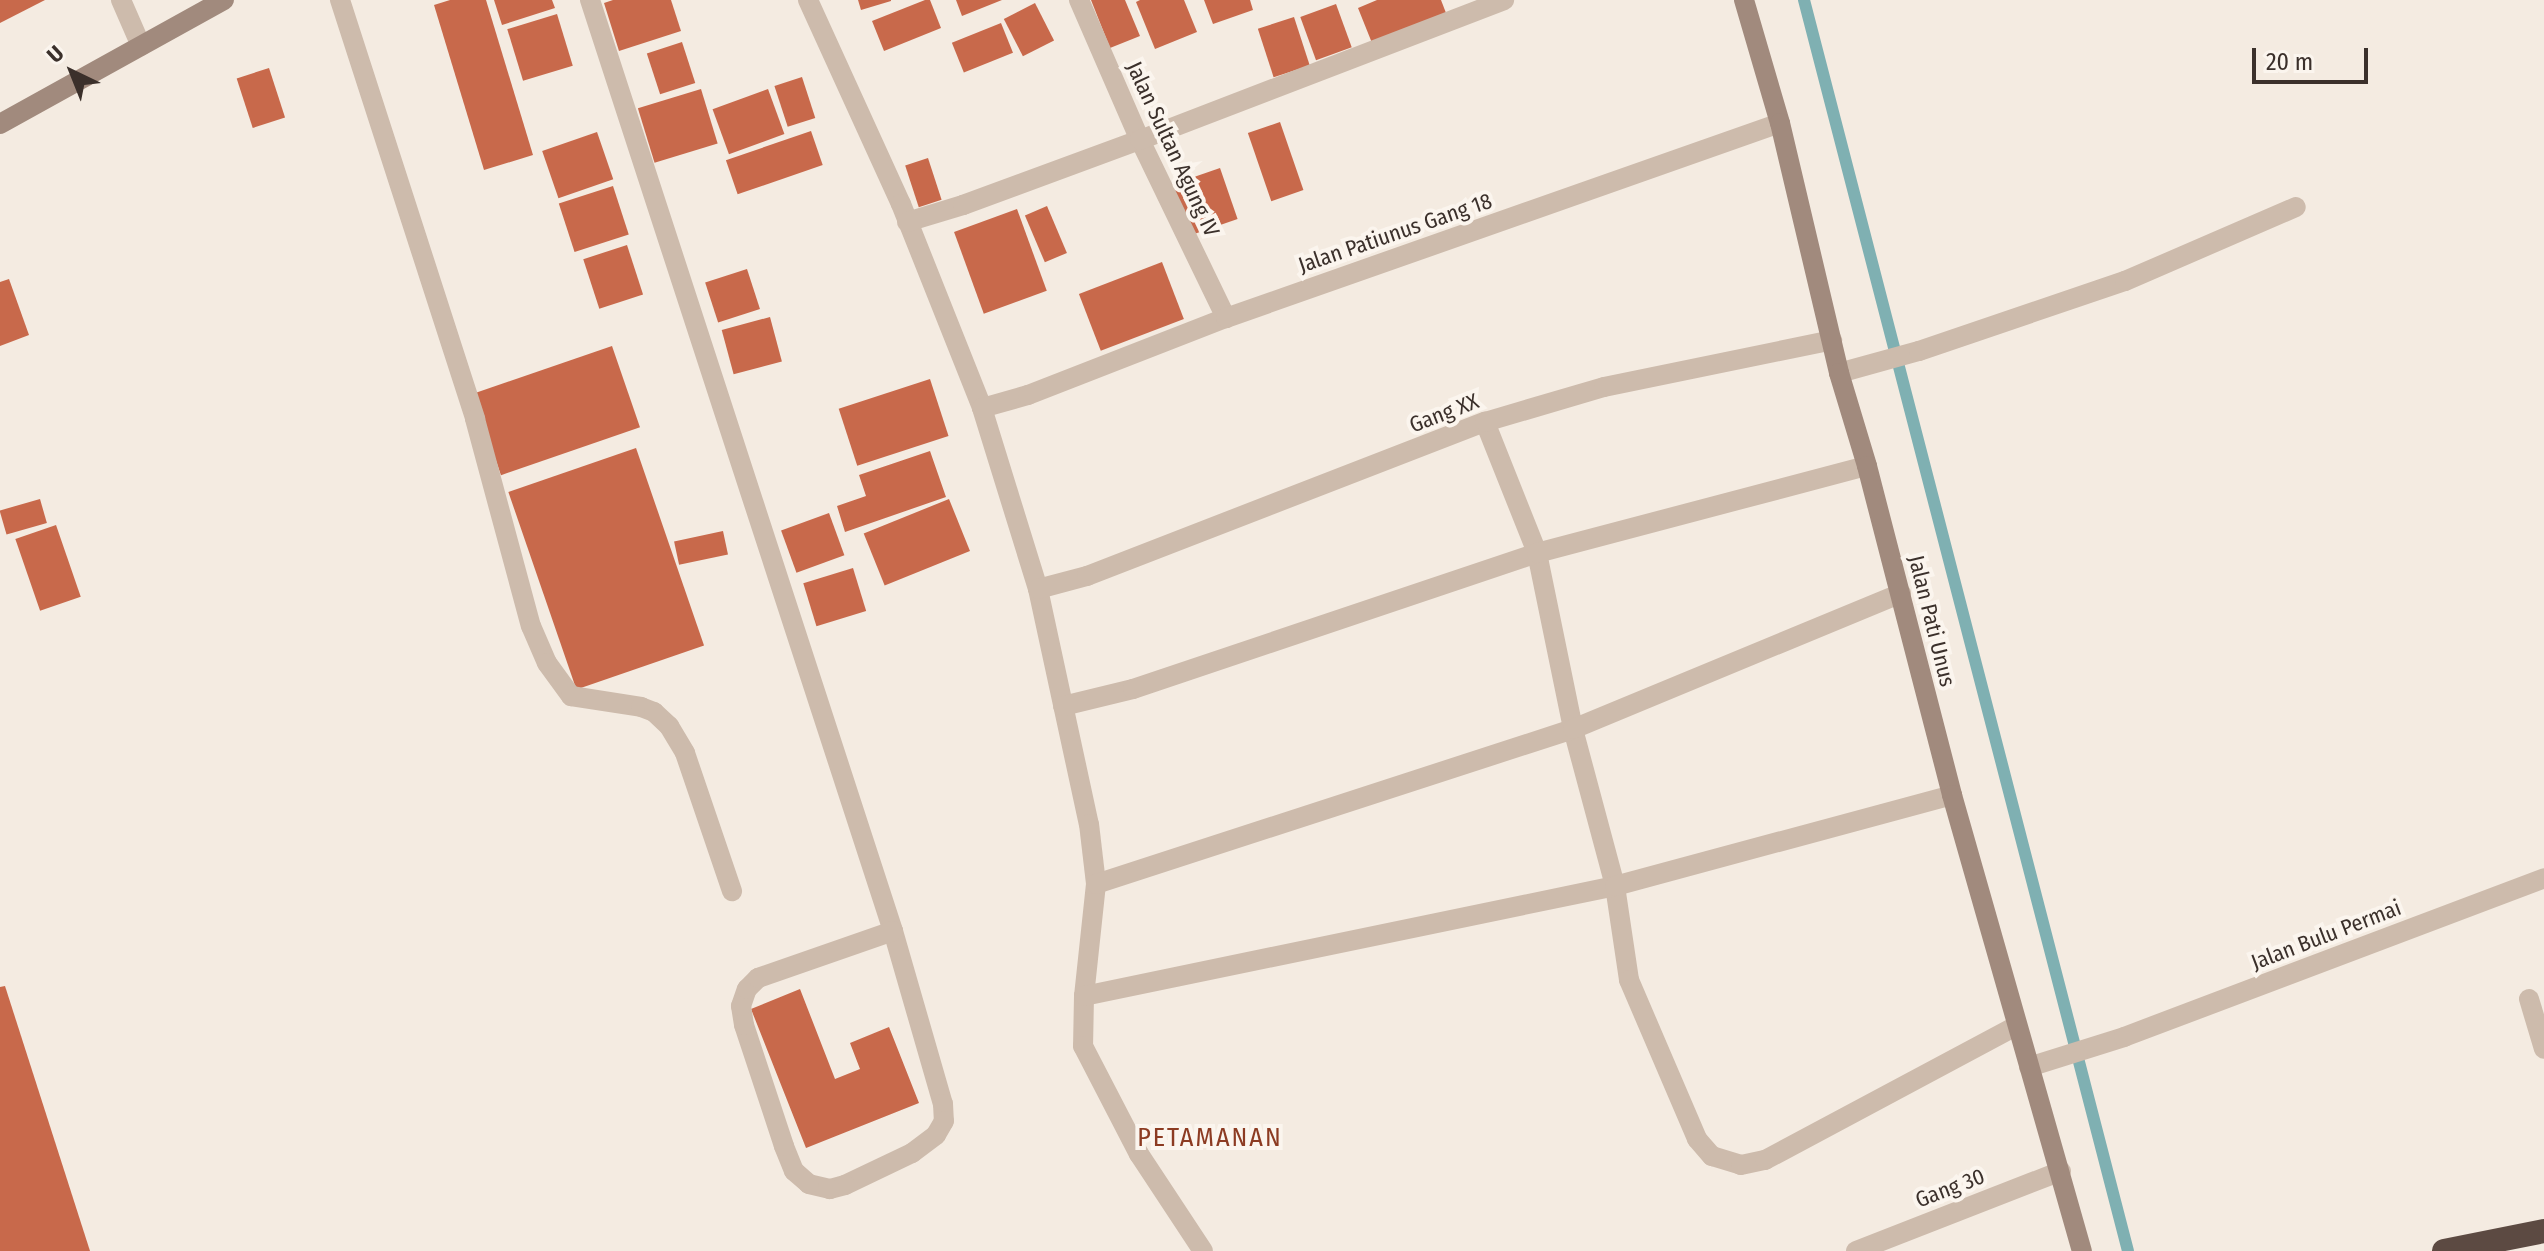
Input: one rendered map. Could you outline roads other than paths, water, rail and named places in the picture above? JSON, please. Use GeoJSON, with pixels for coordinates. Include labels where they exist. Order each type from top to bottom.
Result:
{"type":"FeatureCollection","features":[{"type":"Feature","properties":{"kind":"highway"},"geometry":{"type":"LineString","coordinates":[[2444,1251],[2544,1231]]}},
{"type":"Feature","properties":{"kind":"main road"},"geometry":{"type":"LineString","coordinates":[[0,124],[224,0]]}},
{"type":"Feature","properties":{"kind":"main road","name":"Jalan Pati Unus"},"geometry":{"type":"LineString","coordinates":[[1744,0],[1780,123],[1839,373],[1867,466],[1952,795],[2082,1251]]}},
{"type":"Feature","properties":{"kind":"street"},"geometry":{"type":"LineString","coordinates":[[121,0],[141,46]]}},
{"type":"Feature","properties":{"kind":"street"},"geometry":{"type":"LineString","coordinates":[[340,0],[475,419],[531,626],[547,663],[571,696],[641,707],[654,712],[669,726],[685,753],[732,891]]}},
{"type":"Feature","properties":{"kind":"street"},"geometry":{"type":"LineString","coordinates":[[590,0],[893,931],[938,1081],[944,1121],[936,1135],[912,1153],[845,1185],[830,1189],[809,1184],[794,1171],[784,1146],[744,1025],[741,1006],[747,989],[758,978],[893,931]]}},
{"type":"Feature","properties":{"kind":"street"},"geometry":{"type":"LineString","coordinates":[[808,0],[991,404],[1047,586],[1063,706],[1089,824],[1096,884],[1084,996],[1083,1046],[1093,1071],[1139,1154],[1203,1251]]}},
{"type":"Feature","properties":{"kind":"street","name":"Jalan Sultan Agung IV"},"geometry":{"type":"LineString","coordinates":[[1079,0],[1140,140],[1226,318]]}},
{"type":"Feature","properties":{"kind":"street"},"geometry":{"type":"LineString","coordinates":[[907,222],[963,205],[1140,140],[1504,0]]}},
{"type":"Feature","properties":{"kind":"street","name":"Jalan Patiunus Gang 18"},"geometry":{"type":"LineString","coordinates":[[991,404],[1028,395],[1226,318],[1780,123]]}},
{"type":"Feature","properties":{"kind":"street"},"geometry":{"type":"LineString","coordinates":[[1839,373],[1919,351],[2125,281],[2296,207]]}},
{"type":"Feature","properties":{"kind":"street","name":"Gang XX"},"geometry":{"type":"LineString","coordinates":[[1047,586],[1087,576],[1485,422],[1604,387],[1832,340]]}},
{"type":"Feature","properties":{"kind":"street"},"geometry":{"type":"LineString","coordinates":[[1485,422],[1537,553],[1573,729],[1615,886],[1629,980],[1697,1139],[1712,1156],[1741,1165],[1765,1160],[2016,1026]]}},
{"type":"Feature","properties":{"kind":"street"},"geometry":{"type":"LineString","coordinates":[[1063,706],[1133,689],[1537,553],[1867,466]]}},
{"type":"Feature","properties":{"kind":"street"},"geometry":{"type":"LineString","coordinates":[[1096,884],[1573,729],[1901,593]]}},
{"type":"Feature","properties":{"kind":"street"},"geometry":{"type":"LineString","coordinates":[[1084,996],[1615,886],[1952,795]]}},
{"type":"Feature","properties":{"kind":"street","name":"Jalan Bulu Permai"},"geometry":{"type":"LineString","coordinates":[[2029,1067],[2124,1037],[2544,878]]}},
{"type":"Feature","properties":{"kind":"street"},"geometry":{"type":"LineString","coordinates":[[2529,999],[2544,1049]]}},
{"type":"Feature","properties":{"kind":"street","name":"Gang 30"},"geometry":{"type":"LineString","coordinates":[[1856,1251],[2061,1171]]}},
{"type":"Feature","properties":{"kind":"waterway"},"geometry":{"type":"LineString","coordinates":[[1804,0],[2128,1251]]}},
{"type":"Feature","properties":{"kind":"district","name":"PETAMANAN"},"geometry":{"type":"Point","coordinates":[1210,1138]}}]}
